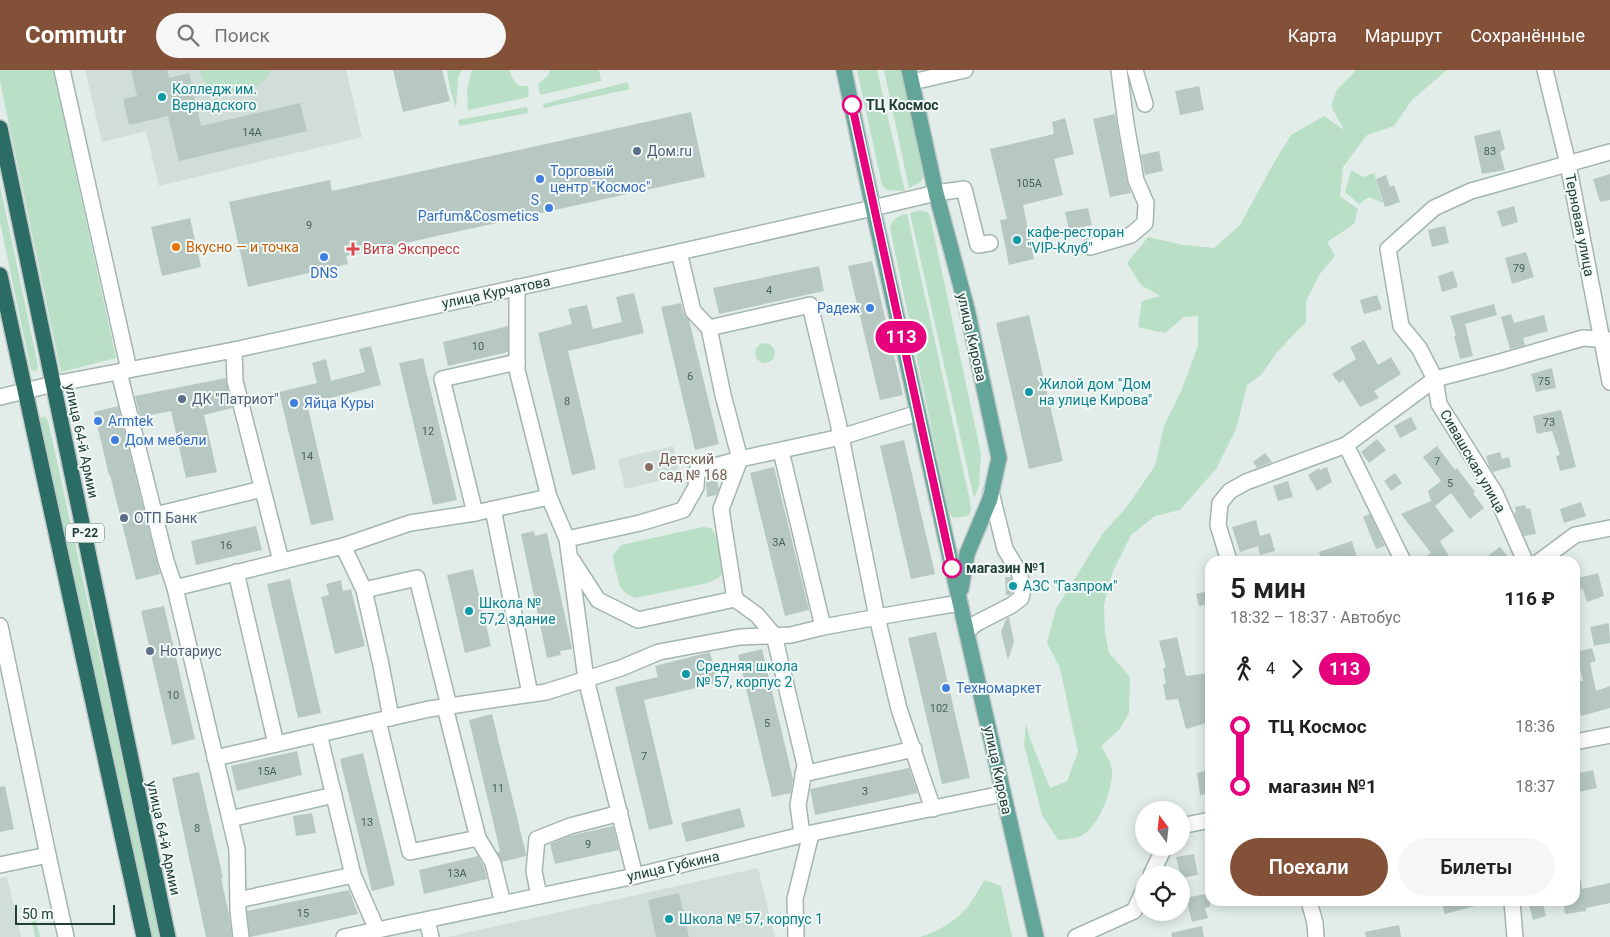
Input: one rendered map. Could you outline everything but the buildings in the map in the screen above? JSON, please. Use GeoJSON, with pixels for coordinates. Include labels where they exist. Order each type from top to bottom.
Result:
{"type":"FeatureCollection","features":[{"type":"Feature","properties":{"kind":"highway","name":"улица 64-й Армии"},"geometry":{"type":"LineString","coordinates":[[0,128],[168,937]]}},
{"type":"Feature","properties":{"kind":"highway","name":"Р-22"},"geometry":{"type":"LineString","coordinates":[[0,275],[144,937]]}},
{"type":"Feature","properties":{"kind":"main road","name":"улица Кирова"},"geometry":{"type":"LineString","coordinates":[[844,70],[1002,794],[1036,937]]}},
{"type":"Feature","properties":{"kind":"main road","name":"улица Кирова"},"geometry":{"type":"LineString","coordinates":[[910,76],[936,193],[967,309],[999,458],[990,499],[966,554],[960,603]]}},
{"type":"Feature","properties":{"kind":"street"},"geometry":{"type":"LineString","coordinates":[[62,70],[155,515],[166,561],[175,588],[237,849],[241,937]]}},
{"type":"Feature","properties":{"kind":"street"},"geometry":{"type":"LineString","coordinates":[[910,76],[965,70]]}},
{"type":"Feature","properties":{"kind":"street"},"geometry":{"type":"LineString","coordinates":[[1090,247],[1131,235],[1144,223],[1146,203],[1136,180],[1119,70]]}},
{"type":"Feature","properties":{"kind":"street"},"geometry":{"type":"LineString","coordinates":[[1135,70],[1145,104]]}},
{"type":"Feature","properties":{"kind":"street","name":"Терновая улица"},"geometry":{"type":"LineString","coordinates":[[1545,70],[1568,164],[1606,340],[1610,382]]}},
{"type":"Feature","properties":{"kind":"street"},"geometry":{"type":"LineString","coordinates":[[1568,164],[1610,152]]}},
{"type":"Feature","properties":{"kind":"street","name":"Сивашская улица"},"geometry":{"type":"LineString","coordinates":[[1524,556],[1495,493],[1440,404],[1435,379],[1419,348],[1400,326],[1388,249],[1434,208],[1471,191],[1568,164]]}},
{"type":"Feature","properties":{"kind":"street","name":"улица Курчатова"},"geometry":{"type":"LineString","coordinates":[[0,397],[54,384],[234,350],[936,193],[969,188],[979,226],[978,246],[990,243]]}},
{"type":"Feature","properties":{"kind":"street"},"geometry":{"type":"LineString","coordinates":[[679,252],[693,311],[709,328],[723,395],[740,459],[722,509],[735,598],[757,615],[774,635],[805,764],[798,805],[806,835],[795,899],[796,937]]}},
{"type":"Feature","properties":{"kind":"street"},"geometry":{"type":"LineString","coordinates":[[517,287],[518,370],[549,497],[567,539],[586,679],[635,876]]}},
{"type":"Feature","properties":{"kind":"street"},"geometry":{"type":"LineString","coordinates":[[709,328],[810,305],[841,437],[877,617],[900,709],[933,809]]}},
{"type":"Feature","properties":{"kind":"street"},"geometry":{"type":"LineString","coordinates":[[1227,556],[1218,525],[1220,503],[1230,491],[1246,482],[1346,444],[1435,379],[1583,338],[1606,340]]}},
{"type":"Feature","properties":{"kind":"street"},"geometry":{"type":"LineString","coordinates":[[234,350],[235,381],[280,561]]}},
{"type":"Feature","properties":{"kind":"street"},"geometry":{"type":"LineString","coordinates":[[475,513],[442,379],[518,362]]}},
{"type":"Feature","properties":{"kind":"street"},"geometry":{"type":"LineString","coordinates":[[567,539],[640,523],[684,510],[696,487],[698,471],[740,459],[841,437],[918,413]]}},
{"type":"Feature","properties":{"kind":"street"},"geometry":{"type":"LineString","coordinates":[[1346,444],[1400,556]]}},
{"type":"Feature","properties":{"kind":"street"},"geometry":{"type":"LineString","coordinates":[[780,451],[823,627]]}},
{"type":"Feature","properties":{"kind":"street"},"geometry":{"type":"LineString","coordinates":[[155,515],[262,489]]}},
{"type":"Feature","properties":{"kind":"street"},"geometry":{"type":"LineString","coordinates":[[967,631],[977,623],[1012,605],[1021,598],[1022,594],[1020,574],[1005,549],[991,492]]}},
{"type":"Feature","properties":{"kind":"street"},"geometry":{"type":"LineString","coordinates":[[175,588],[344,546],[410,523],[475,513],[549,497]]}},
{"type":"Feature","properties":{"kind":"street"},"geometry":{"type":"LineString","coordinates":[[493,509],[530,694]]}},
{"type":"Feature","properties":{"kind":"street"},"geometry":{"type":"LineString","coordinates":[[1547,556],[1575,535],[1610,528]]}},
{"type":"Feature","properties":{"kind":"street"},"geometry":{"type":"LineString","coordinates":[[344,546],[364,590],[381,665],[385,719],[410,852],[478,838]]}},
{"type":"Feature","properties":{"kind":"street"},"geometry":{"type":"LineString","coordinates":[[568,554],[598,600],[638,620],[735,598]]}},
{"type":"Feature","properties":{"kind":"street"},"geometry":{"type":"LineString","coordinates":[[236,572],[276,744]]}},
{"type":"Feature","properties":{"kind":"street"},"geometry":{"type":"LineString","coordinates":[[364,590],[417,578],[478,838],[493,864],[503,904]]}},
{"type":"Feature","properties":{"kind":"street"},"geometry":{"type":"LineString","coordinates":[[215,758],[447,706],[546,692],[621,668],[660,652],[740,637],[791,635],[823,627],[960,603]]}},
{"type":"Feature","properties":{"kind":"street"},"geometry":{"type":"LineString","coordinates":[[0,626],[66,937]]}},
{"type":"Feature","properties":{"kind":"street"},"geometry":{"type":"LineString","coordinates":[[319,734],[353,875],[377,930]]}},
{"type":"Feature","properties":{"kind":"street"},"geometry":{"type":"LineString","coordinates":[[1580,741],[1610,735]]}},
{"type":"Feature","properties":{"kind":"street"},"geometry":{"type":"LineString","coordinates":[[803,774],[914,749]]}},
{"type":"Feature","properties":{"kind":"street","name":"улица Губкина"},"geometry":{"type":"LineString","coordinates":[[344,937],[635,876],[806,835],[1002,794]]}},
{"type":"Feature","properties":{"kind":"street"},"geometry":{"type":"LineString","coordinates":[[230,819],[334,795]]}},
{"type":"Feature","properties":{"kind":"street"},"geometry":{"type":"LineString","coordinates":[[539,896],[534,871],[537,839],[570,826],[620,813]]}},
{"type":"Feature","properties":{"kind":"street"},"geometry":{"type":"LineString","coordinates":[[1190,824],[1205,821]]}},
{"type":"Feature","properties":{"kind":"street"},"geometry":{"type":"LineString","coordinates":[[0,865],[48,855]]}},
{"type":"Feature","properties":{"kind":"street"},"geometry":{"type":"LineString","coordinates":[[238,900],[353,875]]}},
{"type":"Feature","properties":{"kind":"street"},"geometry":{"type":"LineString","coordinates":[[1310,906],[1315,923],[1316,937]]}},
{"type":"Feature","properties":{"kind":"street"},"geometry":{"type":"LineString","coordinates":[[1512,906],[1515,937]]}},
{"type":"Feature","properties":{"kind":"street"},"geometry":{"type":"LineString","coordinates":[[1083,936],[1135,909]]}},
{"type":"Feature","properties":{"kind":"street"},"geometry":{"type":"LineString","coordinates":[[428,920],[431,937]]}},
{"type":"Feature","properties":{"kind":"shaded area"},"geometry":{"type":"Polygon","coordinates":[[[85,70],[346,70],[362,137],[159,186],[146,131],[102,142],[85,70]]]}},
{"type":"Feature","properties":{"kind":"shaded area","name":"Детский сад № 168"},"geometry":{"type":"Polygon","coordinates":[[[673,446],[680,476],[625,489],[618,459],[673,446]]]}},
{"type":"Feature","properties":{"kind":"shaded area"},"geometry":{"type":"Polygon","coordinates":[[[758,868],[775,937],[447,937],[758,868]]]}},
{"type":"Feature","properties":{"kind":"shaded area"},"geometry":{"type":"Polygon","coordinates":[[[7,877],[21,937],[0,937],[0,878],[7,877]]]}},
{"type":"Feature","properties":{"kind":"green space"},"geometry":{"type":"Polygon","coordinates":[[[0,70],[53,70],[116,358],[61,372],[0,81],[0,70]]]}},
{"type":"Feature","properties":{"kind":"green space"},"geometry":{"type":"Polygon","coordinates":[[[199,70],[270,70],[267,77],[253,88],[240,92],[225,93],[212,89],[204,81],[199,70]]]}},
{"type":"Feature","properties":{"kind":"green space"},"geometry":{"type":"Polygon","coordinates":[[[447,70],[462,70],[458,78],[456,108],[450,89],[447,70]]]}},
{"type":"Feature","properties":{"kind":"green space"},"geometry":{"type":"Polygon","coordinates":[[[472,70],[509,70],[519,86],[528,86],[529,97],[468,110],[467,89],[472,70]]]}},
{"type":"Feature","properties":{"kind":"green space"},"geometry":{"type":"Polygon","coordinates":[[[550,70],[599,70],[601,81],[540,95],[538,84],[548,76],[550,70]]]}},
{"type":"Feature","properties":{"kind":"green space"},"geometry":{"type":"Polygon","coordinates":[[[857,70],[877,70],[905,191],[887,190],[882,185],[857,70]]]}},
{"type":"Feature","properties":{"kind":"green space"},"geometry":{"type":"Polygon","coordinates":[[[884,70],[902,70],[924,175],[921,182],[909,188],[884,70]]]}},
{"type":"Feature","properties":{"kind":"green space"},"geometry":{"type":"Polygon","coordinates":[[[1356,70],[1447,70],[1412,100],[1394,126],[1367,135],[1343,167],[1340,196],[1358,209],[1354,224],[1327,242],[1335,256],[1319,275],[1306,301],[1306,322],[1277,352],[1261,375],[1247,385],[1236,429],[1216,469],[1180,510],[1155,516],[1131,535],[1112,573],[1104,605],[1105,634],[1109,653],[1130,677],[1129,713],[1119,730],[1101,746],[1112,768],[1112,779],[1099,817],[1087,832],[1081,836],[1058,840],[1042,815],[1024,744],[1026,724],[1030,739],[1050,788],[1067,781],[1078,752],[1060,668],[1047,643],[1056,609],[1103,533],[1126,508],[1155,466],[1164,426],[1182,389],[1198,346],[1198,316],[1184,317],[1165,333],[1138,327],[1142,301],[1160,296],[1141,285],[1127,263],[1148,237],[1183,245],[1214,248],[1240,225],[1291,135],[1324,116],[1344,130],[1331,106],[1337,90],[1356,70]]]}},
{"type":"Feature","properties":{"kind":"green space"},"geometry":{"type":"Polygon","coordinates":[[[627,82],[630,89],[544,108],[543,104],[627,82]]]}},
{"type":"Feature","properties":{"kind":"green space"},"geometry":{"type":"Polygon","coordinates":[[[527,107],[528,113],[459,126],[458,120],[527,107]]]}},
{"type":"Feature","properties":{"kind":"green space"},"geometry":{"type":"Polygon","coordinates":[[[1351,170],[1363,177],[1374,173],[1383,203],[1369,197],[1359,204],[1345,192],[1351,170]]]}},
{"type":"Feature","properties":{"kind":"green space"},"geometry":{"type":"Polygon","coordinates":[[[0,185],[38,366],[36,371],[31,370],[0,222],[0,185]]]}},
{"type":"Feature","properties":{"kind":"green space"},"geometry":{"type":"Polygon","coordinates":[[[920,210],[927,212],[930,216],[981,454],[979,486],[974,498],[910,213],[920,210]]]}},
{"type":"Feature","properties":{"kind":"green space"},"geometry":{"type":"Polygon","coordinates":[[[907,214],[970,501],[971,511],[968,516],[953,518],[949,513],[890,228],[896,218],[907,214]]]}},
{"type":"Feature","properties":{"kind":"green space"},"geometry":{"type":"Polygon","coordinates":[[[765,343],[772,346],[775,353],[772,360],[765,363],[758,360],[755,353],[758,346],[765,343]]]}},
{"type":"Feature","properties":{"kind":"green space"},"geometry":{"type":"Polygon","coordinates":[[[44,416],[48,420],[161,937],[151,937],[41,427],[40,418],[44,416]]]}},
{"type":"Feature","properties":{"kind":"green space"},"geometry":{"type":"Polygon","coordinates":[[[703,527],[711,528],[721,549],[725,566],[723,573],[719,577],[708,583],[635,598],[627,594],[620,587],[613,555],[621,545],[703,527]]]}},
{"type":"Feature","properties":{"kind":"green space"},"geometry":{"type":"Polygon","coordinates":[[[985,880],[1001,886],[1012,937],[920,937],[934,932],[960,915],[970,904],[985,880]]]}},
{"type":"Feature","properties":{"kind":"green space"},"geometry":{"type":"Polygon","coordinates":[[[33,907],[40,937],[35,937],[29,908],[33,907]]]}},
{"type":"Feature","properties":{"kind":"bus line","name":"113"},"geometry":{"type":"LineString","coordinates":[[852,105],[952,568]]}},
{"type":"Feature","properties":{"kind":"place","name":"Колледж им. Вернадского"},"geometry":{"type":"Point","coordinates":[162,97]}},
{"type":"Feature","properties":{"kind":"place","name":"ТЦ Космос"},"geometry":{"type":"Point","coordinates":[852,105]}},
{"type":"Feature","properties":{"kind":"place","name":"Дом.ru"},"geometry":{"type":"Point","coordinates":[637,151]}},
{"type":"Feature","properties":{"kind":"place","name":"Торговый центр \"Космос\""},"geometry":{"type":"Point","coordinates":[540,179]}},
{"type":"Feature","properties":{"kind":"place","name":"S Parfum&Cosmetics"},"geometry":{"type":"Point","coordinates":[549,208]}},
{"type":"Feature","properties":{"kind":"place","name":"кафе-ресторан \"VIP-Клуб\""},"geometry":{"type":"Point","coordinates":[1017,240]}},
{"type":"Feature","properties":{"kind":"place","name":"Вкусно — и точка"},"geometry":{"type":"Point","coordinates":[176,247]}},
{"type":"Feature","properties":{"kind":"place","name":"Вита Экспресс"},"geometry":{"type":"Point","coordinates":[353,249]}},
{"type":"Feature","properties":{"kind":"place","name":"DNS"},"geometry":{"type":"Point","coordinates":[324,257]}},
{"type":"Feature","properties":{"kind":"place","name":"Радеж"},"geometry":{"type":"Point","coordinates":[870,308]}},
{"type":"Feature","properties":{"kind":"place","name":"Жилой дом \"Дом на улице Кирова\""},"geometry":{"type":"Point","coordinates":[1029,392]}},
{"type":"Feature","properties":{"kind":"place","name":"ДК \"Патриот\""},"geometry":{"type":"Point","coordinates":[182,399]}},
{"type":"Feature","properties":{"kind":"place","name":"Яйца Куры"},"geometry":{"type":"Point","coordinates":[294,403]}},
{"type":"Feature","properties":{"kind":"place","name":"Armtek"},"geometry":{"type":"Point","coordinates":[98,421]}},
{"type":"Feature","properties":{"kind":"place","name":"Дом мебели"},"geometry":{"type":"Point","coordinates":[115,440]}},
{"type":"Feature","properties":{"kind":"place","name":"Детский сад № 168"},"geometry":{"type":"Point","coordinates":[649,467]}},
{"type":"Feature","properties":{"kind":"place","name":"ОТП Банк"},"geometry":{"type":"Point","coordinates":[124,518]}},
{"type":"Feature","properties":{"kind":"place","name":"магазин №1"},"geometry":{"type":"Point","coordinates":[952,568]}},
{"type":"Feature","properties":{"kind":"place","name":"АЗС \"Газпром\""},"geometry":{"type":"Point","coordinates":[1013,586]}},
{"type":"Feature","properties":{"kind":"place","name":"Школа № 57,2 здание"},"geometry":{"type":"Point","coordinates":[469,611]}},
{"type":"Feature","properties":{"kind":"place","name":"Нотариус"},"geometry":{"type":"Point","coordinates":[150,651]}},
{"type":"Feature","properties":{"kind":"place","name":"Средняя школа № 57, корпус 2"},"geometry":{"type":"Point","coordinates":[686,674]}},
{"type":"Feature","properties":{"kind":"place","name":"Техномаркет"},"geometry":{"type":"Point","coordinates":[946,688]}},
{"type":"Feature","properties":{"kind":"place","name":"Школа № 57, корпус 1"},"geometry":{"type":"Point","coordinates":[669,919]}}]}
